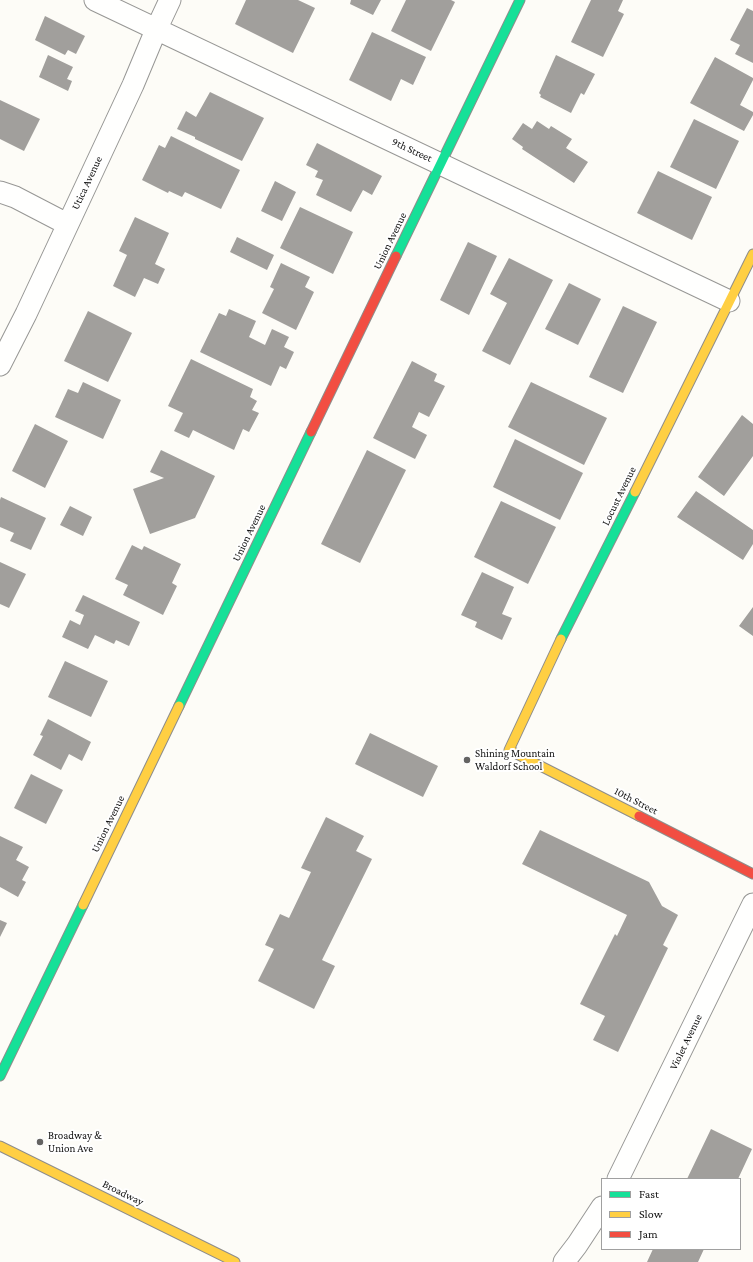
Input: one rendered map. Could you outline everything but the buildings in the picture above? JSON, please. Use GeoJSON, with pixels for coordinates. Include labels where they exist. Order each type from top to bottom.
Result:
{"type":"FeatureCollection","features":[{"type":"Feature","properties":{"kind":"street","name":"9th Street"},"geometry":{"type":"LineString","coordinates":[[95,0],[729,301]]}},
{"type":"Feature","properties":{"kind":"street","name":"Utica Avenue"},"geometry":{"type":"LineString","coordinates":[[0,365],[26,314],[133,85],[170,0]]}},
{"type":"Feature","properties":{"kind":"street","name":"Union Avenue"},"geometry":{"type":"LineString","coordinates":[[0,1076],[520,0]]}},
{"type":"Feature","properties":{"kind":"street"},"geometry":{"type":"LineString","coordinates":[[0,192],[15,197],[67,224]]}},
{"type":"Feature","properties":{"kind":"street","name":"Locust Avenue"},"geometry":{"type":"LineString","coordinates":[[509,750],[547,668],[753,254]]}},
{"type":"Feature","properties":{"kind":"street","name":"10th Street"},"geometry":{"type":"LineString","coordinates":[[509,750],[753,874]]}},
{"type":"Feature","properties":{"kind":"street","name":"Violet Avenue"},"geometry":{"type":"LineString","coordinates":[[618,1178],[753,904]]}},
{"type":"Feature","properties":{"kind":"street","name":"Broadway"},"geometry":{"type":"LineString","coordinates":[[0,1146],[235,1262]]}},
{"type":"Feature","properties":{"kind":"street"},"geometry":{"type":"LineString","coordinates":[[564,1262],[601,1209]]}},
{"type":"Feature","properties":{"kind":"traffic: fast"},"geometry":{"type":"LineString","coordinates":[[396,256],[520,0]]}},
{"type":"Feature","properties":{"kind":"traffic: fast"},"geometry":{"type":"LineString","coordinates":[[179,706],[311,432]]}},
{"type":"Feature","properties":{"kind":"traffic: fast"},"geometry":{"type":"LineString","coordinates":[[561,639],[635,492]]}},
{"type":"Feature","properties":{"kind":"traffic: fast"},"geometry":{"type":"LineString","coordinates":[[0,1076],[83,905]]}},
{"type":"Feature","properties":{"kind":"traffic: slow"},"geometry":{"type":"LineString","coordinates":[[635,492],[753,254]]}},
{"type":"Feature","properties":{"kind":"traffic: slow"},"geometry":{"type":"LineString","coordinates":[[561,639],[509,750],[639,816]]}},
{"type":"Feature","properties":{"kind":"traffic: slow"},"geometry":{"type":"LineString","coordinates":[[83,905],[179,706]]}},
{"type":"Feature","properties":{"kind":"traffic: slow"},"geometry":{"type":"LineString","coordinates":[[0,1146],[235,1262]]}},
{"type":"Feature","properties":{"kind":"traffic: jam"},"geometry":{"type":"LineString","coordinates":[[311,432],[396,256]]}},
{"type":"Feature","properties":{"kind":"traffic: jam"},"geometry":{"type":"LineString","coordinates":[[639,816],[753,874]]}},
{"type":"Feature","properties":{"kind":"place","name":"Shining Mountain Waldorf School"},"geometry":{"type":"Point","coordinates":[467,760]}},
{"type":"Feature","properties":{"kind":"place","name":"Broadway & Union Ave"},"geometry":{"type":"Point","coordinates":[40,1142]}}]}
